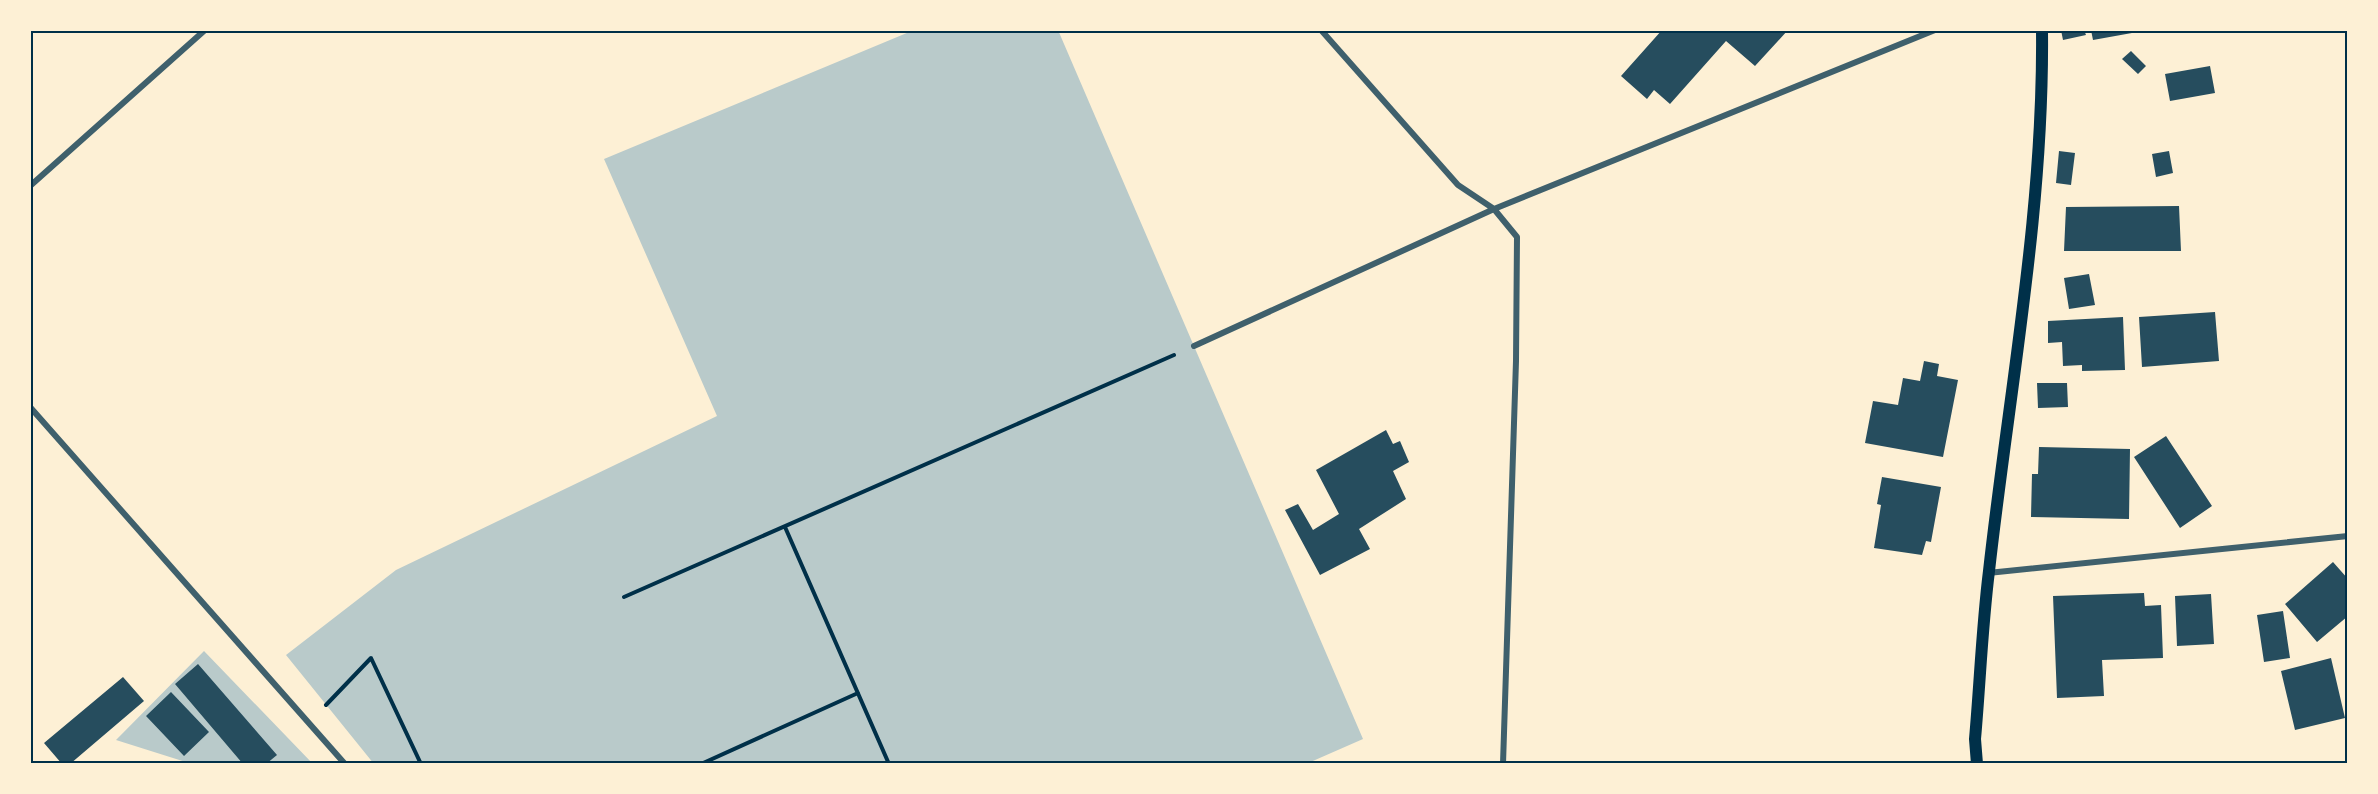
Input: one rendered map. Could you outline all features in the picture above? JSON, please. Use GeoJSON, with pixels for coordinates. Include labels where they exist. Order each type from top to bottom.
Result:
{"type":"FeatureCollection","features":[{"type":"Feature","properties":{"kind":"main road"},"geometry":{"type":"LineString","coordinates":[[1977,764],[1975,739],[1988,573],[2031,243],[2043,75],[2042,30]]}},
{"type":"Feature","properties":{"kind":"street"},"geometry":{"type":"LineString","coordinates":[[30,186],[205,30]]}},
{"type":"Feature","properties":{"kind":"street"},"geometry":{"type":"LineString","coordinates":[[1321,30],[1458,185],[1494,209],[1517,237],[1516,361],[1503,764]]}},
{"type":"Feature","properties":{"kind":"street"},"geometry":{"type":"LineString","coordinates":[[1194,346],[1494,209],[1935,30]]}},
{"type":"Feature","properties":{"kind":"street"},"geometry":{"type":"LineString","coordinates":[[30,407],[345,764]]}},
{"type":"Feature","properties":{"kind":"street"},"geometry":{"type":"LineString","coordinates":[[1988,573],[2348,536]]}},
{"type":"Feature","properties":{"kind":"path"},"geometry":{"type":"LineString","coordinates":[[624,597],[1194,346]]}},
{"type":"Feature","properties":{"kind":"path"},"geometry":{"type":"LineString","coordinates":[[785,526],[889,764]]}},
{"type":"Feature","properties":{"kind":"path"},"geometry":{"type":"LineString","coordinates":[[326,705],[371,658],[421,764]]}},
{"type":"Feature","properties":{"kind":"path"},"geometry":{"type":"LineString","coordinates":[[701,764],[858,693]]}},
{"type":"Feature","properties":{"kind":"shaded area"},"geometry":{"type":"Polygon","coordinates":[[[914,30],[1058,30],[1363,739],[1306,764],[374,764],[286,655],[396,570],[717,416],[604,159],[914,30]]]}},
{"type":"Feature","properties":{"kind":"shaded area"},"geometry":{"type":"Polygon","coordinates":[[[204,651],[313,764],[192,764],[116,740],[204,651]]]}},
{"type":"Feature","properties":{"kind":"building"},"geometry":{"type":"Polygon","coordinates":[[[1662,30],[1788,30],[1755,66],[1726,41],[1670,104],[1654,90],[1647,99],[1621,76],[1662,30]]]}},
{"type":"Feature","properties":{"kind":"building"},"geometry":{"type":"Polygon","coordinates":[[[2061,30],[2084,30],[2086,35],[2063,40],[2061,30]]]}},
{"type":"Feature","properties":{"kind":"building"},"geometry":{"type":"Polygon","coordinates":[[[2091,30],[2143,30],[2143,31],[2093,40],[2091,30]]]}},
{"type":"Feature","properties":{"kind":"building"},"geometry":{"type":"Polygon","coordinates":[[[2131,51],[2146,66],[2138,74],[2122,59],[2131,51]]]}},
{"type":"Feature","properties":{"kind":"building"},"geometry":{"type":"Polygon","coordinates":[[[2210,66],[2215,93],[2170,101],[2165,74],[2210,66]]]}},
{"type":"Feature","properties":{"kind":"building"},"geometry":{"type":"Polygon","coordinates":[[[2059,151],[2075,153],[2071,185],[2056,183],[2059,151]]]}},
{"type":"Feature","properties":{"kind":"building"},"geometry":{"type":"Polygon","coordinates":[[[2169,151],[2173,173],[2156,177],[2152,154],[2169,151]]]}},
{"type":"Feature","properties":{"kind":"building"},"geometry":{"type":"Polygon","coordinates":[[[2179,206],[2181,251],[2064,251],[2066,207],[2179,206]]]}},
{"type":"Feature","properties":{"kind":"building"},"geometry":{"type":"Polygon","coordinates":[[[2089,274],[2095,305],[2069,309],[2064,278],[2089,274]]]}},
{"type":"Feature","properties":{"kind":"building"},"geometry":{"type":"Polygon","coordinates":[[[2215,312],[2219,361],[2142,367],[2139,317],[2215,312]]]}},
{"type":"Feature","properties":{"kind":"building"},"geometry":{"type":"Polygon","coordinates":[[[2123,317],[2125,370],[2082,371],[2082,365],[2063,366],[2062,342],[2048,343],[2048,321],[2123,317]]]}},
{"type":"Feature","properties":{"kind":"building"},"geometry":{"type":"Polygon","coordinates":[[[1924,361],[1939,364],[1937,376],[1958,380],[1943,457],[1865,443],[1873,401],[1898,405],[1903,378],[1920,381],[1924,361]]]}},
{"type":"Feature","properties":{"kind":"building"},"geometry":{"type":"Polygon","coordinates":[[[2037,383],[2067,383],[2068,407],[2038,408],[2037,383]]]}},
{"type":"Feature","properties":{"kind":"building"},"geometry":{"type":"Polygon","coordinates":[[[1386,430],[1393,444],[1400,441],[1409,462],[1393,471],[1406,499],[1359,529],[1370,549],[1320,575],[1285,510],[1298,504],[1313,530],[1339,514],[1316,470],[1386,430]]]}},
{"type":"Feature","properties":{"kind":"building"},"geometry":{"type":"Polygon","coordinates":[[[2166,436],[2212,506],[2180,528],[2134,457],[2166,436]]]}},
{"type":"Feature","properties":{"kind":"building"},"geometry":{"type":"Polygon","coordinates":[[[2039,447],[2130,449],[2129,519],[2031,517],[2032,474],[2038,474],[2039,447]]]}},
{"type":"Feature","properties":{"kind":"building"},"geometry":{"type":"Polygon","coordinates":[[[1882,477],[1941,487],[1931,542],[1926,541],[1922,555],[1874,548],[1881,505],[1877,504],[1882,477]]]}},
{"type":"Feature","properties":{"kind":"building"},"geometry":{"type":"Polygon","coordinates":[[[2333,562],[2348,579],[2348,616],[2317,642],[2285,604],[2333,562]]]}},
{"type":"Feature","properties":{"kind":"building"},"geometry":{"type":"Polygon","coordinates":[[[2144,593],[2145,606],[2161,605],[2163,658],[2102,660],[2104,696],[2057,698],[2053,596],[2144,593]]]}},
{"type":"Feature","properties":{"kind":"building"},"geometry":{"type":"Polygon","coordinates":[[[2211,594],[2214,644],[2177,646],[2175,596],[2211,594]]]}},
{"type":"Feature","properties":{"kind":"building"},"geometry":{"type":"Polygon","coordinates":[[[2283,611],[2290,658],[2264,662],[2257,615],[2283,611]]]}},
{"type":"Feature","properties":{"kind":"building"},"geometry":{"type":"Polygon","coordinates":[[[2331,658],[2345,718],[2295,730],[2281,671],[2331,658]]]}},
{"type":"Feature","properties":{"kind":"building"},"geometry":{"type":"Polygon","coordinates":[[[198,664],[277,755],[266,764],[243,764],[175,684],[198,664]]]}},
{"type":"Feature","properties":{"kind":"building"},"geometry":{"type":"Polygon","coordinates":[[[123,677],[144,701],[70,764],[62,764],[44,743],[123,677]]]}},
{"type":"Feature","properties":{"kind":"building"},"geometry":{"type":"Polygon","coordinates":[[[171,692],[209,732],[184,756],[146,716],[171,692]]]}}]}
